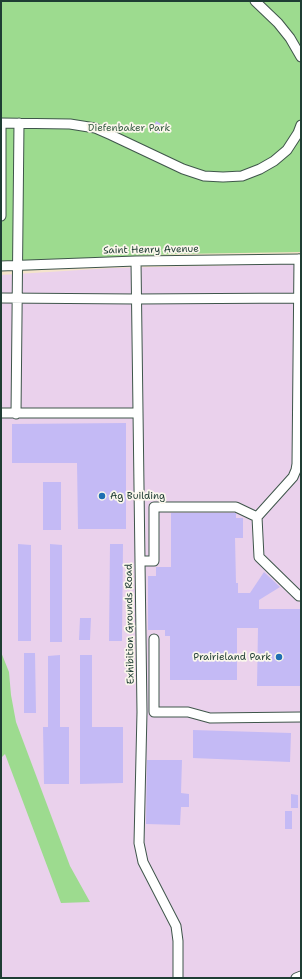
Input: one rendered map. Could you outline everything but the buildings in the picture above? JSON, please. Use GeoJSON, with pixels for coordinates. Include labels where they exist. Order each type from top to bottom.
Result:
{"type":"FeatureCollection","features":[{"type":"Feature","properties":{"kind":"street"},"geometry":{"type":"LineString","coordinates":[[255,1],[278,23],[290,38],[301,57]]}},
{"type":"Feature","properties":{"kind":"street"},"geometry":{"type":"LineString","coordinates":[[16,414],[19,123]]}},
{"type":"Feature","properties":{"kind":"street"},"geometry":{"type":"LineString","coordinates":[[1,216],[1,124],[70,124],[94,128],[183,169],[204,176],[223,177],[242,176],[260,169],[274,161],[287,150],[298,133],[301,125]]}},
{"type":"Feature","properties":{"kind":"street"},"geometry":{"type":"LineString","coordinates":[[300,259],[300,400],[296,470],[293,477],[258,517],[258,557],[299,596],[301,596]]}},
{"type":"Feature","properties":{"kind":"street","name":"Saint Henry Avenue"},"geometry":{"type":"LineString","coordinates":[[1,266],[136,261],[300,259]]}},
{"type":"Feature","properties":{"kind":"street","name":"Exhibition Grounds Road"},"geometry":{"type":"LineString","coordinates":[[136,261],[142,712],[139,843],[144,862],[176,926],[178,941],[178,978]]}},
{"type":"Feature","properties":{"kind":"street"},"geometry":{"type":"LineString","coordinates":[[1,298],[300,298]]}},
{"type":"Feature","properties":{"kind":"street"},"geometry":{"type":"LineString","coordinates":[[1,413],[138,413]]}},
{"type":"Feature","properties":{"kind":"street"},"geometry":{"type":"LineString","coordinates":[[139,507],[236,507],[258,517]]}},
{"type":"Feature","properties":{"kind":"street"},"geometry":{"type":"LineString","coordinates":[[141,561],[154,561],[154,507]]}},
{"type":"Feature","properties":{"kind":"street"},"geometry":{"type":"LineString","coordinates":[[154,639],[154,712]]}},
{"type":"Feature","properties":{"kind":"street"},"geometry":{"type":"LineString","coordinates":[[142,712],[188,712],[210,718],[301,717]]}},
{"type":"Feature","properties":{"kind":"street"},"geometry":{"type":"LineString","coordinates":[[296,978],[301,976]]}},
{"type":"Feature","properties":{"kind":"shaded area"},"geometry":{"type":"Polygon","coordinates":[[[301,264],[301,978],[1,978],[1,275],[112,268],[301,264]]]}},
{"type":"Feature","properties":{"kind":"green space","name":"Diefenbaker Park"},"geometry":{"type":"Polygon","coordinates":[[[1,1],[301,1],[301,252],[178,254],[1,262],[1,1]]]}},
{"type":"Feature","properties":{"kind":"green space"},"geometry":{"type":"Polygon","coordinates":[[[1,652],[9,672],[11,695],[16,722],[70,866],[90,902],[61,903],[5,754],[1,758],[1,652]]]}},
{"type":"Feature","properties":{"kind":"place","name":"Ag Building"},"geometry":{"type":"Point","coordinates":[102,496]}},
{"type":"Feature","properties":{"kind":"place","name":"Prairieland Park"},"geometry":{"type":"Point","coordinates":[279,657]}}]}
